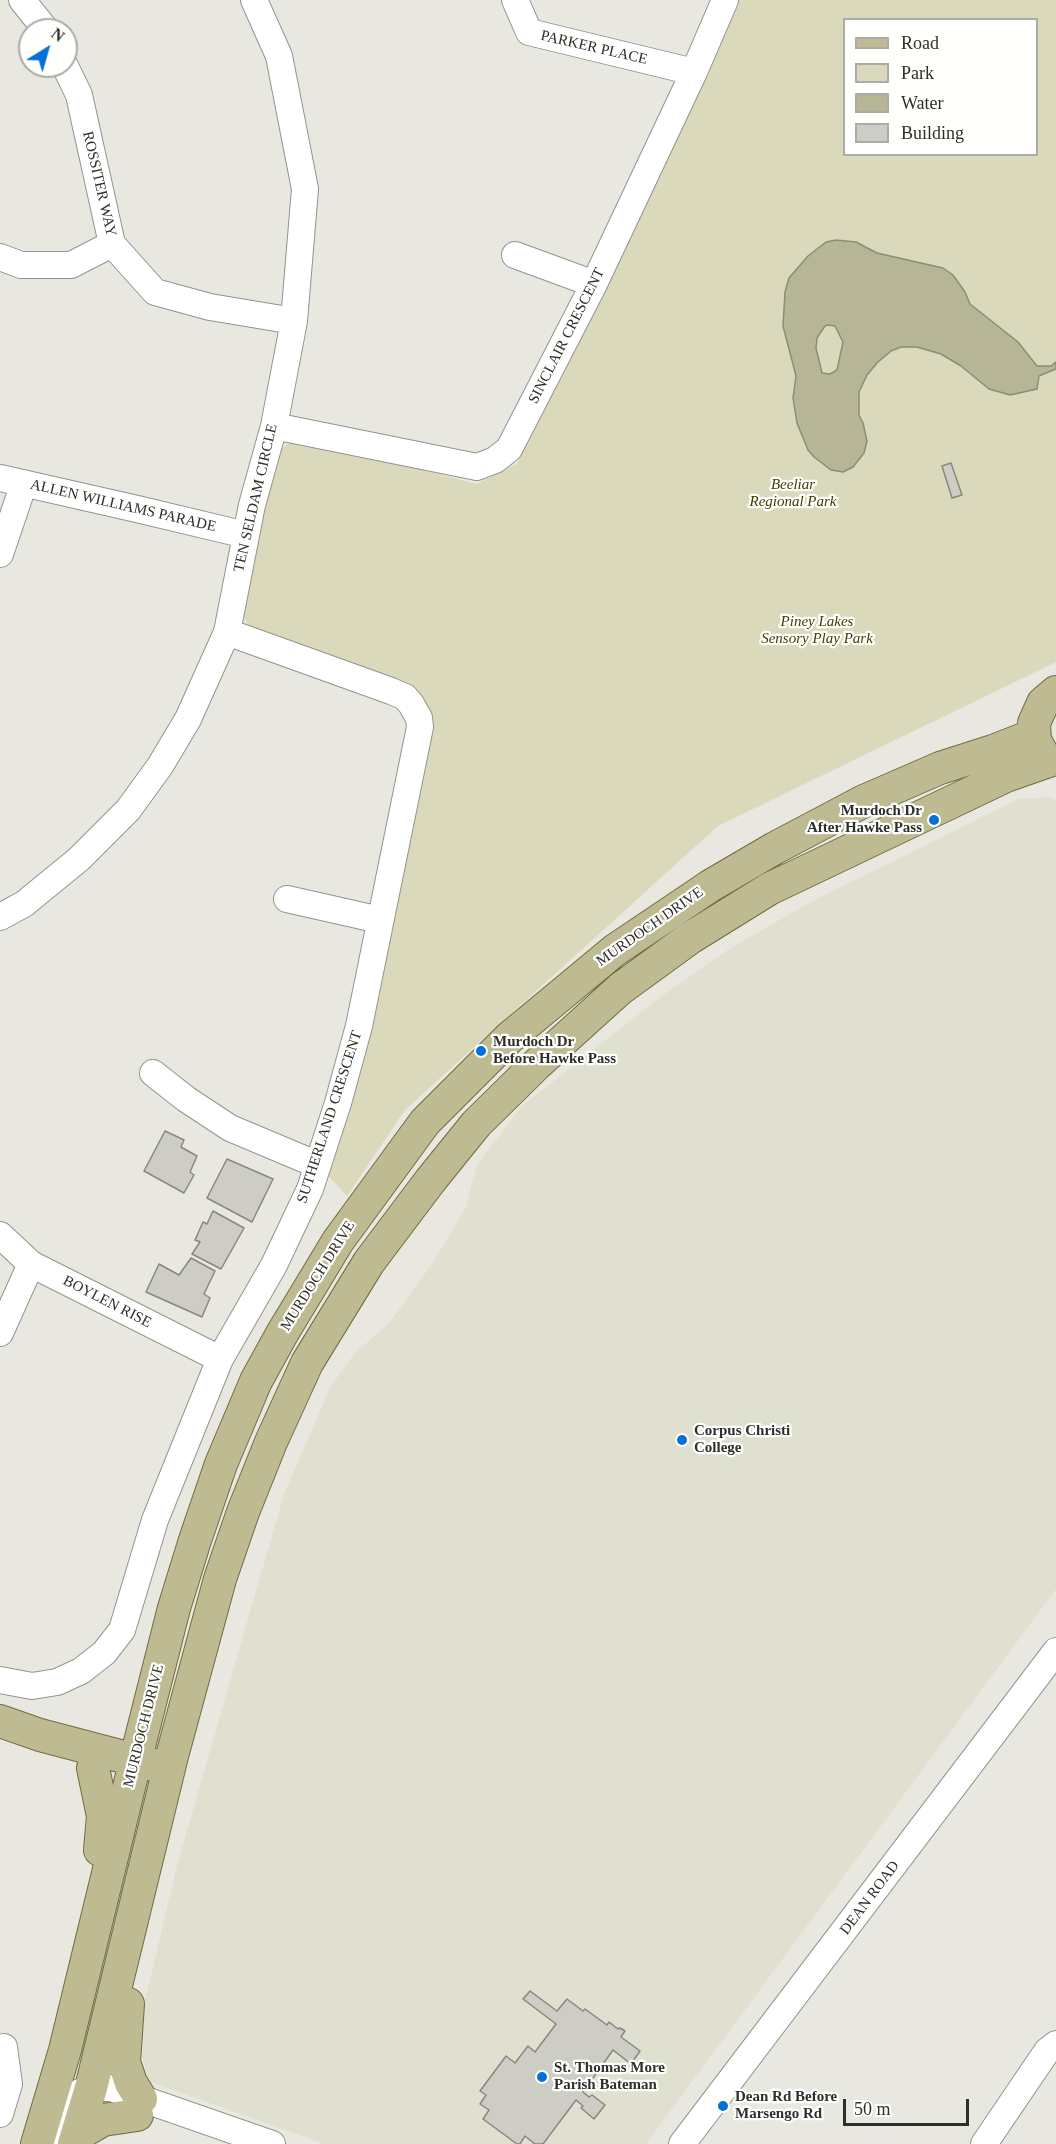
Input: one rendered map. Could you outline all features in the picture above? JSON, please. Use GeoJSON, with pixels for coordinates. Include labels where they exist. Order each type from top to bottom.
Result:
{"type":"FeatureCollection","features":[{"type":"Feature","properties":{"kind":"main road"},"geometry":{"type":"LineString","coordinates":[[67,2141],[91,2088],[167,1778],[219,1579],[251,1492],[307,1363],[369,1262],[476,1124],[586,1018],[620,989],[690,938],[769,889],[1006,776],[1046,754],[1034,723],[1043,703],[1056,692]]}},
{"type":"Feature","properties":{"kind":"main road","name":"MURDOCH DRIVE"},"geometry":{"type":"LineString","coordinates":[[37,2144],[65,2050],[133,1768],[174,1608],[195,1540],[221,1464],[256,1381],[338,1241],[425,1122],[509,1038],[615,950],[676,907],[775,848],[864,801],[940,768],[993,751],[1046,754]]}},
{"type":"Feature","properties":{"kind":"main road"},"geometry":{"type":"LineString","coordinates":[[0,1721],[40,1725],[84,1735],[114,1732],[130,1726],[140,1717],[153,1694]]}},
{"type":"Feature","properties":{"kind":"main road"},"geometry":{"type":"LineString","coordinates":[[0,1721],[167,1778]]}},
{"type":"Feature","properties":{"kind":"main road"},"geometry":{"type":"LineString","coordinates":[[0,1737],[93,1768],[133,1768]]}},
{"type":"Feature","properties":{"kind":"main road"},"geometry":{"type":"LineString","coordinates":[[82,1981],[99,1872],[103,1816],[93,1768]]}},
{"type":"Feature","properties":{"kind":"main road"},"geometry":{"type":"LineString","coordinates":[[67,2141],[103,2120],[139,2107],[124,2055],[132,1928]]}},
{"type":"Feature","properties":{"kind":"street"},"geometry":{"type":"LineString","coordinates":[[22,0],[36,18]]}},
{"type":"Feature","properties":{"kind":"street","name":"TEN SELDAM CIRCLE"},"geometry":{"type":"LineString","coordinates":[[0,917],[24,904],[79,859],[128,810],[160,766],[188,719],[227,632],[252,505],[274,426],[294,321],[305,189],[279,57],[254,0]]}},
{"type":"Feature","properties":{"kind":"street","name":"PARKER PLACE"},"geometry":{"type":"LineString","coordinates":[[515,0],[529,32],[694,72]]}},
{"type":"Feature","properties":{"kind":"street","name":"SINCLAIR CRESCENT"},"geometry":{"type":"LineString","coordinates":[[274,426],[477,467],[495,460],[509,449],[594,284],[694,72],[725,0]]}},
{"type":"Feature","properties":{"kind":"street","name":"ROSSITER WAY"},"geometry":{"type":"LineString","coordinates":[[71,78],[79,95],[112,244],[155,292],[210,307],[294,321]]}},
{"type":"Feature","properties":{"kind":"street"},"geometry":{"type":"LineString","coordinates":[[0,257],[21,265],[71,265],[112,244]]}},
{"type":"Feature","properties":{"kind":"street"},"geometry":{"type":"LineString","coordinates":[[515,255],[594,284]]}},
{"type":"Feature","properties":{"kind":"street"},"geometry":{"type":"LineString","coordinates":[[0,554],[12,481]]}},
{"type":"Feature","properties":{"kind":"street","name":"ALLEN WILLIAMS PARADE"},"geometry":{"type":"LineString","coordinates":[[12,481],[246,535]]}},
{"type":"Feature","properties":{"kind":"street","name":"SUTHERLAND CRESCENT"},"geometry":{"type":"LineString","coordinates":[[0,1680],[32,1686],[57,1682],[81,1671],[104,1653],[122,1630],[155,1520],[220,1359],[274,1265],[302,1207],[318,1165],[360,1026],[420,727],[416,711],[405,697],[391,690],[227,632]]}},
{"type":"Feature","properties":{"kind":"street"},"geometry":{"type":"LineString","coordinates":[[287,899],[380,920]]}},
{"type":"Feature","properties":{"kind":"street"},"geometry":{"type":"LineString","coordinates":[[153,1073],[186,1099],[230,1128],[318,1165]]}},
{"type":"Feature","properties":{"kind":"street","name":"BOYLEN RISE"},"geometry":{"type":"LineString","coordinates":[[0,1235],[31,1264],[220,1359]]}},
{"type":"Feature","properties":{"kind":"street"},"geometry":{"type":"LineString","coordinates":[[0,1333],[31,1264]]}},
{"type":"Feature","properties":{"kind":"street","name":"DEAN ROAD"},"geometry":{"type":"LineString","coordinates":[[682,2144],[1056,1651]]}},
{"type":"Feature","properties":{"kind":"street"},"geometry":{"type":"LineString","coordinates":[[984,2144],[1047,2051],[1056,2044]]}},
{"type":"Feature","properties":{"kind":"street"},"geometry":{"type":"LineString","coordinates":[[0,2114],[9,2084],[4,2047]]}},
{"type":"Feature","properties":{"kind":"street"},"geometry":{"type":"LineString","coordinates":[[65,2050],[105,2104],[139,2107],[273,2144]]}},
{"type":"Feature","properties":{"kind":"street"},"geometry":{"type":"LineString","coordinates":[[139,2107],[229,2144]]}},
{"type":"Feature","properties":{"kind":"shaded area","name":"Corpus Christi College"},"geometry":{"type":"Polygon","coordinates":[[[1050,797],[1056,800],[1056,1589],[646,2144],[324,2144],[148,2081],[142,2057],[143,2010],[177,1865],[284,1494],[331,1386],[355,1353],[390,1322],[434,1261],[466,1207],[476,1166],[522,1106],[659,998],[729,949],[816,899],[1019,799],[1050,797]]]}},
{"type":"Feature","properties":{"kind":"green space","name":"Beeliar Regional Park"},"geometry":{"type":"Polygon","coordinates":[[[737,0],[1056,0],[1056,662],[718,826],[405,1110],[347,1196],[324,1171],[427,710],[258,635],[247,623],[241,611],[274,459],[282,448],[292,441],[305,440],[477,484],[517,464],[737,0]]]}},
{"type":"Feature","properties":{"kind":"water"},"geometry":{"type":"Polygon","coordinates":[[[836,240],[856,242],[877,253],[943,268],[953,275],[970,304],[1018,342],[1037,366],[1051,366],[1056,362],[1056,369],[1039,376],[1037,389],[1010,395],[989,389],[961,366],[941,354],[917,347],[901,347],[891,351],[867,375],[859,392],[859,415],[867,441],[864,453],[853,467],[843,472],[831,470],[808,450],[797,423],[793,398],[796,376],[783,326],[785,292],[789,278],[808,256],[826,242],[836,240]],[[825,326],[817,338],[816,348],[822,373],[830,374],[837,370],[843,342],[835,326],[825,326]]]}},
{"type":"Feature","properties":{"kind":"building"},"geometry":{"type":"Polygon","coordinates":[[[951,463],[962,495],[952,498],[942,466],[951,463]]]}},
{"type":"Feature","properties":{"kind":"building"},"geometry":{"type":"Polygon","coordinates":[[[165,1131],[184,1140],[181,1147],[197,1156],[190,1172],[194,1175],[184,1193],[144,1171],[165,1131]]]}},
{"type":"Feature","properties":{"kind":"building"},"geometry":{"type":"Polygon","coordinates":[[[227,1159],[273,1179],[252,1222],[207,1198],[227,1159]]]}},
{"type":"Feature","properties":{"kind":"building"},"geometry":{"type":"Polygon","coordinates":[[[213,1211],[244,1228],[221,1269],[192,1254],[200,1242],[195,1240],[203,1222],[207,1224],[213,1211]]]}},
{"type":"Feature","properties":{"kind":"building"},"geometry":{"type":"Polygon","coordinates":[[[191,1258],[215,1271],[204,1294],[210,1298],[202,1317],[146,1292],[159,1264],[179,1275],[191,1258]]]}},
{"type":"Feature","properties":{"kind":"building","name":"St. Thomas More Parish Bateman"},"geometry":{"type":"Polygon","coordinates":[[[530,1991],[557,2011],[567,1999],[607,2025],[609,2022],[625,2031],[621,2037],[640,2051],[631,2064],[613,2050],[583,2092],[589,2097],[592,2095],[605,2105],[594,2119],[581,2108],[583,2106],[576,2100],[543,2144],[535,2144],[525,2136],[520,2144],[517,2144],[483,2119],[489,2110],[480,2104],[486,2095],[480,2091],[506,2056],[515,2063],[528,2046],[535,2052],[556,2024],[523,1999],[530,1991]]]}},
{"type":"Feature","properties":{"kind":"place","name":"Murdoch Dr After Hawke Pass"},"geometry":{"type":"Point","coordinates":[934,820]}},
{"type":"Feature","properties":{"kind":"place","name":"Murdoch Dr Before Hawke Pass"},"geometry":{"type":"Point","coordinates":[481,1051]}},
{"type":"Feature","properties":{"kind":"place","name":"Corpus Christi College"},"geometry":{"type":"Point","coordinates":[682,1440]}},
{"type":"Feature","properties":{"kind":"place","name":"St. Thomas More Parish Bateman"},"geometry":{"type":"Point","coordinates":[542,2077]}},
{"type":"Feature","properties":{"kind":"place","name":"Dean Rd Before Marsengo Rd"},"geometry":{"type":"Point","coordinates":[723,2106]}},
{"type":"Feature","properties":{"kind":"park label","name":"Piney Lakes Sensory Play Park"},"geometry":{"type":"Point","coordinates":[817,630]}}]}
